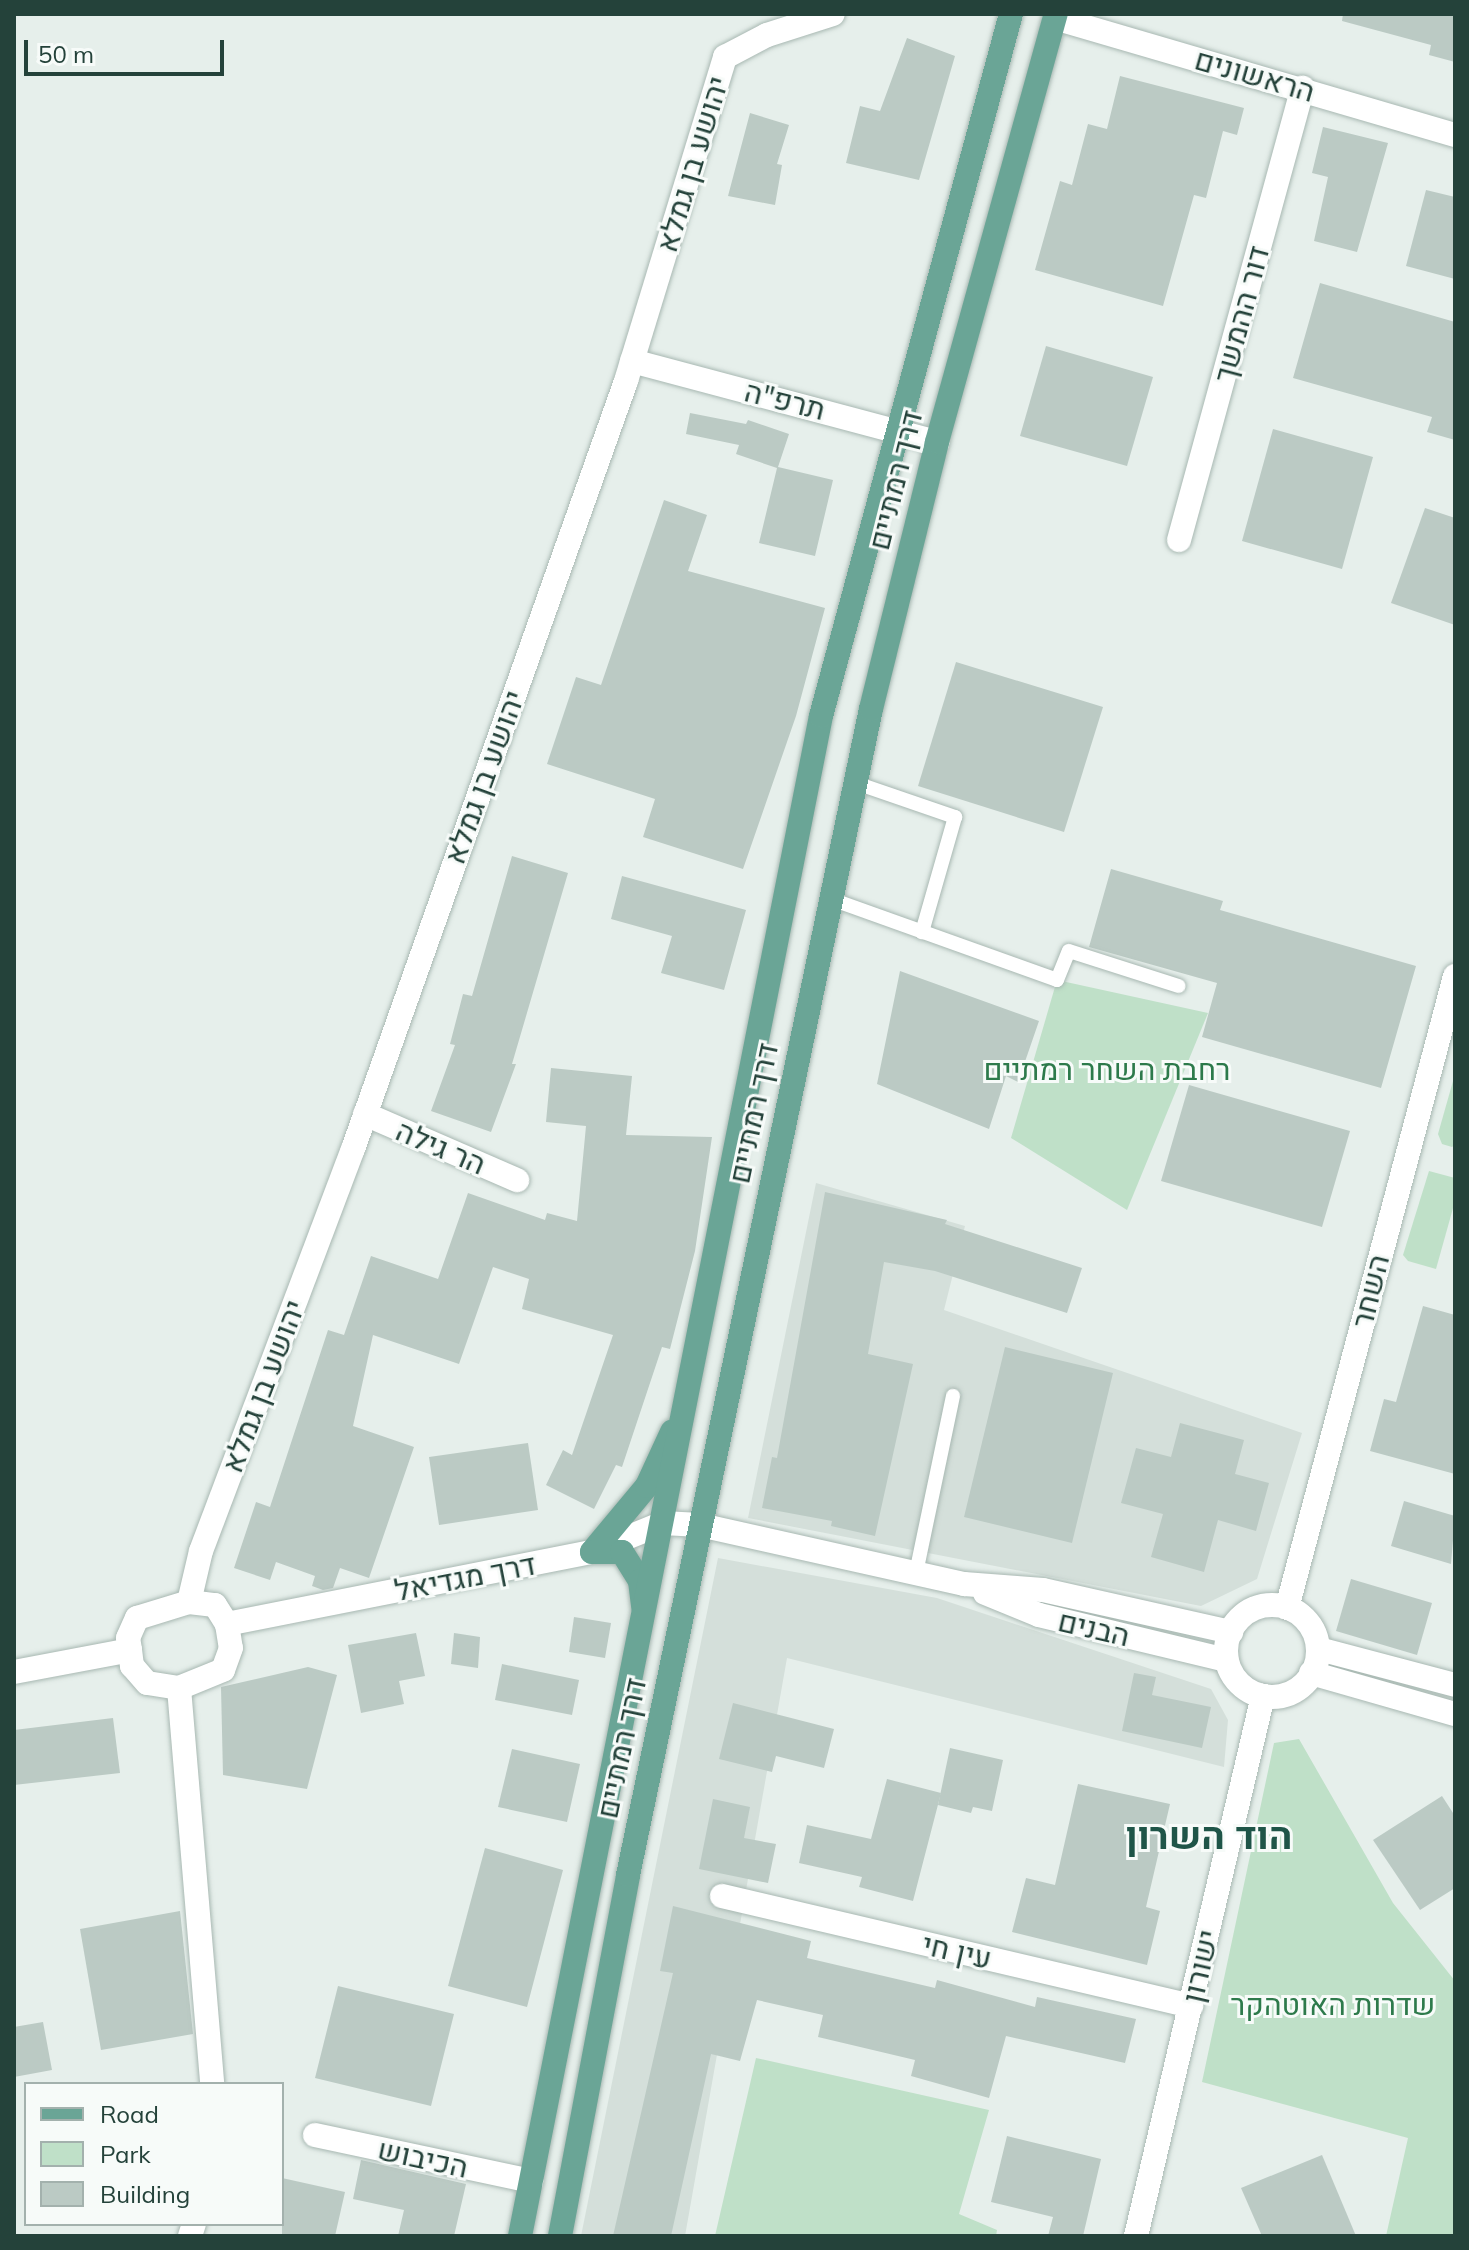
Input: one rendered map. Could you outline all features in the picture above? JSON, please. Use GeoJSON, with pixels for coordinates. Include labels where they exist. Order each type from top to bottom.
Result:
{"type":"FeatureCollection","features":[{"type":"Feature","properties":{"kind":"main road","name":"דרך רמתיים"},"geometry":{"type":"LineString","coordinates":[[520,2236],[688,1401],[821,716],[896,428],[1011,14]]}},
{"type":"Feature","properties":{"kind":"main road","name":"דרך רמתיים"},"geometry":{"type":"LineString","coordinates":[[560,2236],[700,1525],[856,783],[937,442],[1055,16]]}},
{"type":"Feature","properties":{"kind":"main road"},"geometry":{"type":"LineString","coordinates":[[592,1552],[647,1486],[688,1401]]}},
{"type":"Feature","properties":{"kind":"main road"},"geometry":{"type":"LineString","coordinates":[[592,1552],[622,1552],[640,1581],[644,1619]]}},
{"type":"Feature","properties":{"kind":"street","name":"יהושע בן גמלא"},"geometry":{"type":"LineString","coordinates":[[189,1602],[201,1551],[365,1114],[632,361],[725,57],[767,35],[833,14]]}},
{"type":"Feature","properties":{"kind":"street","name":"הראשונים"},"geometry":{"type":"LineString","coordinates":[[1055,16],[1455,135]]}},
{"type":"Feature","properties":{"kind":"street","name":"דור ההמשך"},"geometry":{"type":"LineString","coordinates":[[1179,540],[1303,88]]}},
{"type":"Feature","properties":{"kind":"street","name":"תרפ\"ה"},"geometry":{"type":"LineString","coordinates":[[632,361],[896,428],[937,442]]}},
{"type":"Feature","properties":{"kind":"street","name":"השחר"},"geometry":{"type":"LineString","coordinates":[[1287,1608],[1455,976]]}},
{"type":"Feature","properties":{"kind":"street","name":"הר גילה"},"geometry":{"type":"LineString","coordinates":[[365,1114],[517,1180]]}},
{"type":"Feature","properties":{"kind":"street","name":"דרך מגדיאל"},"geometry":{"type":"LineString","coordinates":[[227,1624],[592,1552],[663,1523],[700,1525]]}},
{"type":"Feature","properties":{"kind":"street","name":"הבנים"},"geometry":{"type":"LineString","coordinates":[[700,1525],[964,1584],[1043,1590],[1231,1632]]}},
{"type":"Feature","properties":{"kind":"street","name":"הבנים"},"geometry":{"type":"LineString","coordinates":[[964,1584],[1039,1615],[1227,1660]]}},
{"type":"Feature","properties":{"kind":"street"},"geometry":{"type":"LineString","coordinates":[[189,1602],[215,1605],[227,1624],[231,1648],[223,1670],[179,1688],[147,1683],[132,1666],[128,1638],[137,1618],[189,1602]]}},
{"type":"Feature","properties":{"kind":"street"},"geometry":{"type":"LineString","coordinates":[[1255,1608],[1287,1608],[1309,1624],[1319,1649],[1311,1673],[1292,1694],[1278,1699],[1263,1696],[1239,1684],[1227,1660],[1231,1632],[1255,1608]]}},
{"type":"Feature","properties":{"kind":"street"},"geometry":{"type":"LineString","coordinates":[[1319,1649],[1455,1685]]}},
{"type":"Feature","properties":{"kind":"street"},"geometry":{"type":"LineString","coordinates":[[14,1672],[130,1650]]}},
{"type":"Feature","properties":{"kind":"street"},"geometry":{"type":"LineString","coordinates":[[1311,1673],[1455,1714]]}},
{"type":"Feature","properties":{"kind":"street"},"geometry":{"type":"LineString","coordinates":[[179,1688],[187,1739],[212,2082]]}},
{"type":"Feature","properties":{"kind":"street","name":"ישורון"},"geometry":{"type":"LineString","coordinates":[[1136,2236],[1263,1696]]}},
{"type":"Feature","properties":{"kind":"street","name":"עין חי"},"geometry":{"type":"LineString","coordinates":[[722,1896],[1191,2006]]}},
{"type":"Feature","properties":{"kind":"street","name":"הכיבוש"},"geometry":{"type":"LineString","coordinates":[[315,2135],[531,2181]]}},
{"type":"Feature","properties":{"kind":"lane"},"geometry":{"type":"LineString","coordinates":[[856,783],[955,817],[922,932]]}},
{"type":"Feature","properties":{"kind":"lane"},"geometry":{"type":"LineString","coordinates":[[831,899],[1057,980],[1069,951],[1179,986]]}},
{"type":"Feature","properties":{"kind":"lane"},"geometry":{"type":"LineString","coordinates":[[916,1573],[953,1396]]}},
{"type":"Feature","properties":{"kind":"shaded area"},"geometry":{"type":"Polygon","coordinates":[[[816,1183],[965,1226],[944,1310],[1302,1433],[1257,1579],[1201,1606],[748,1518],[816,1183]]]}},
{"type":"Feature","properties":{"kind":"shaded area"},"geometry":{"type":"Polygon","coordinates":[[[718,1558],[937,1598],[1211,1689],[1228,1720],[1224,1767],[787,1658],[685,2236],[581,2236],[718,1558]]]}},
{"type":"Feature","properties":{"kind":"green space","name":"רחבת השחר רמתיים"},"geometry":{"type":"Polygon","coordinates":[[[1057,980],[1208,1013],[1127,1210],[1011,1138],[1057,980]]]}},
{"type":"Feature","properties":{"kind":"green space"},"geometry":{"type":"Polygon","coordinates":[[[1455,1074],[1455,1145],[1452,1147],[1442,1144],[1438,1134],[1455,1074]]]}},
{"type":"Feature","properties":{"kind":"green space"},"geometry":{"type":"Polygon","coordinates":[[[1429,1171],[1455,1178],[1455,1201],[1436,1269],[1408,1261],[1403,1255],[1429,1171]]]}},
{"type":"Feature","properties":{"kind":"green space","name":"שדרות האוטהקר"},"geometry":{"type":"Polygon","coordinates":[[[1299,1739],[1393,1903],[1455,1981],[1455,2236],[1386,2236],[1408,2138],[1202,2082],[1274,1743],[1299,1739]]]}},
{"type":"Feature","properties":{"kind":"green space"},"geometry":{"type":"Polygon","coordinates":[[[756,2058],[989,2110],[959,2214],[997,2230],[996,2236],[715,2236],[756,2058]]]}},
{"type":"Feature","properties":{"kind":"building"},"geometry":{"type":"Polygon","coordinates":[[[1343,14],[1455,14],[1455,62],[1429,55],[1431,45],[1342,21],[1343,14]]]}},
{"type":"Feature","properties":{"kind":"building"},"geometry":{"type":"Polygon","coordinates":[[[907,38],[955,56],[919,180],[846,163],[860,106],[880,111],[907,38]]]}},
{"type":"Feature","properties":{"kind":"building"},"geometry":{"type":"Polygon","coordinates":[[[1120,76],[1244,108],[1237,135],[1223,131],[1206,198],[1194,195],[1163,306],[1035,270],[1060,181],[1072,185],[1088,124],[1107,129],[1120,76]]]}},
{"type":"Feature","properties":{"kind":"building"},"geometry":{"type":"Polygon","coordinates":[[[750,113],[789,125],[777,164],[782,165],[775,205],[728,196],[750,113]]]}},
{"type":"Feature","properties":{"kind":"building"},"geometry":{"type":"Polygon","coordinates":[[[1323,127],[1388,143],[1357,252],[1314,241],[1328,177],[1312,173],[1323,127]]]}},
{"type":"Feature","properties":{"kind":"building"},"geometry":{"type":"Polygon","coordinates":[[[1426,190],[1455,197],[1455,279],[1406,266],[1426,190]]]}},
{"type":"Feature","properties":{"kind":"building"},"geometry":{"type":"Polygon","coordinates":[[[1320,283],[1455,322],[1455,440],[1427,432],[1432,417],[1293,378],[1320,283]]]}},
{"type":"Feature","properties":{"kind":"building"},"geometry":{"type":"Polygon","coordinates":[[[1046,346],[1153,377],[1127,466],[1020,436],[1046,346]]]}},
{"type":"Feature","properties":{"kind":"building"},"geometry":{"type":"Polygon","coordinates":[[[690,413],[746,424],[748,420],[789,434],[778,467],[833,480],[815,556],[759,543],[777,468],[736,454],[739,445],[686,434],[690,413]]]}},
{"type":"Feature","properties":{"kind":"building"},"geometry":{"type":"Polygon","coordinates":[[[1273,429],[1373,457],[1342,569],[1242,541],[1273,429]]]}},
{"type":"Feature","properties":{"kind":"building"},"geometry":{"type":"Polygon","coordinates":[[[664,500],[707,515],[688,571],[825,608],[796,716],[743,869],[643,837],[655,799],[547,764],[576,677],[601,685],[664,500]]]}},
{"type":"Feature","properties":{"kind":"building"},"geometry":{"type":"Polygon","coordinates":[[[1425,508],[1455,518],[1455,625],[1391,603],[1425,508]]]}},
{"type":"Feature","properties":{"kind":"building"},"geometry":{"type":"Polygon","coordinates":[[[956,662],[1103,707],[1064,832],[918,786],[956,662]]]}},
{"type":"Feature","properties":{"kind":"building"},"geometry":{"type":"Polygon","coordinates":[[[512,856],[568,873],[512,1064],[516,1064],[491,1132],[431,1111],[455,1045],[450,1044],[463,994],[472,996],[512,856]]]}},
{"type":"Feature","properties":{"kind":"building"},"geometry":{"type":"Polygon","coordinates":[[[1111,869],[1223,901],[1220,910],[1416,966],[1381,1088],[1202,1037],[1217,983],[1089,947],[1111,869]]]}},
{"type":"Feature","properties":{"kind":"building"},"geometry":{"type":"Polygon","coordinates":[[[622,876],[746,910],[724,990],[661,973],[672,936],[611,919],[622,876]]]}},
{"type":"Feature","properties":{"kind":"building"},"geometry":{"type":"Polygon","coordinates":[[[900,971],[1039,1021],[1018,1082],[1006,1076],[989,1129],[877,1084],[900,971]]]}},
{"type":"Feature","properties":{"kind":"building"},"geometry":{"type":"Polygon","coordinates":[[[551,1068],[632,1076],[626,1135],[712,1137],[695,1251],[670,1349],[662,1347],[622,1467],[616,1465],[594,1509],[546,1485],[563,1450],[572,1455],[613,1335],[522,1309],[529,1279],[493,1267],[459,1364],[373,1335],[353,1426],[414,1447],[369,1578],[340,1568],[333,1588],[323,1590],[312,1586],[315,1576],[276,1562],[270,1580],[234,1568],[256,1502],[270,1507],[328,1330],[344,1335],[371,1256],[438,1279],[468,1193],[545,1220],[547,1213],[577,1221],[586,1126],[546,1122],[551,1068]]]}},
{"type":"Feature","properties":{"kind":"building"},"geometry":{"type":"Polygon","coordinates":[[[1189,1085],[1350,1131],[1322,1227],[1161,1181],[1189,1085]]]}},
{"type":"Feature","properties":{"kind":"building"},"geometry":{"type":"Polygon","coordinates":[[[825,1192],[947,1220],[945,1224],[1082,1268],[1067,1313],[935,1271],[884,1262],[868,1354],[913,1364],[875,1536],[831,1526],[832,1521],[762,1508],[772,1457],[777,1458],[825,1192]]]}},
{"type":"Feature","properties":{"kind":"building"},"geometry":{"type":"Polygon","coordinates":[[[1423,1306],[1455,1315],[1455,1474],[1370,1451],[1384,1399],[1396,1402],[1423,1306]]]}},
{"type":"Feature","properties":{"kind":"building"},"geometry":{"type":"Polygon","coordinates":[[[1005,1347],[1113,1373],[1072,1543],[964,1517],[1005,1347]]]}},
{"type":"Feature","properties":{"kind":"building"},"geometry":{"type":"Polygon","coordinates":[[[1180,1423],[1244,1440],[1235,1474],[1269,1483],[1256,1531],[1218,1520],[1204,1572],[1151,1557],[1163,1514],[1121,1503],[1136,1448],[1171,1457],[1180,1423]]]}},
{"type":"Feature","properties":{"kind":"building"},"geometry":{"type":"Polygon","coordinates":[[[528,1443],[538,1510],[439,1525],[429,1457],[528,1443]]]}},
{"type":"Feature","properties":{"kind":"building"},"geometry":{"type":"Polygon","coordinates":[[[1404,1501],[1455,1516],[1451,1564],[1391,1546],[1404,1501]]]}},
{"type":"Feature","properties":{"kind":"building"},"geometry":{"type":"Polygon","coordinates":[[[1351,1579],[1432,1603],[1417,1655],[1336,1631],[1351,1579]]]}},
{"type":"Feature","properties":{"kind":"building"},"geometry":{"type":"Polygon","coordinates":[[[574,1617],[611,1623],[605,1658],[569,1652],[574,1617]]]}},
{"type":"Feature","properties":{"kind":"building"},"geometry":{"type":"Polygon","coordinates":[[[416,1633],[425,1676],[399,1681],[404,1704],[361,1713],[348,1645],[416,1633]]]}},
{"type":"Feature","properties":{"kind":"building"},"geometry":{"type":"Polygon","coordinates":[[[454,1633],[480,1637],[478,1668],[451,1664],[454,1633]]]}},
{"type":"Feature","properties":{"kind":"building"},"geometry":{"type":"Polygon","coordinates":[[[502,1664],[579,1680],[572,1715],[495,1700],[502,1664]]]}},
{"type":"Feature","properties":{"kind":"building"},"geometry":{"type":"Polygon","coordinates":[[[308,1667],[337,1675],[307,1789],[223,1775],[221,1687],[308,1667]]]}},
{"type":"Feature","properties":{"kind":"building"},"geometry":{"type":"Polygon","coordinates":[[[1134,1673],[1156,1677],[1152,1695],[1211,1707],[1202,1748],[1122,1731],[1134,1673]]]}},
{"type":"Feature","properties":{"kind":"building"},"geometry":{"type":"Polygon","coordinates":[[[733,1703],[834,1729],[824,1768],[776,1756],[772,1772],[719,1759],[733,1703]]]}},
{"type":"Feature","properties":{"kind":"building"},"geometry":{"type":"Polygon","coordinates":[[[113,1718],[120,1773],[14,1785],[14,1730],[113,1718]]]}},
{"type":"Feature","properties":{"kind":"building"},"geometry":{"type":"Polygon","coordinates":[[[950,1748],[1003,1760],[992,1811],[973,1807],[971,1813],[938,1805],[950,1748]]]}},
{"type":"Feature","properties":{"kind":"building"},"geometry":{"type":"Polygon","coordinates":[[[512,1749],[580,1764],[567,1822],[498,1807],[512,1749]]]}},
{"type":"Feature","properties":{"kind":"building"},"geometry":{"type":"Polygon","coordinates":[[[887,1779],[941,1793],[913,1901],[859,1887],[862,1877],[799,1863],[807,1825],[871,1839],[887,1779]]]}},
{"type":"Feature","properties":{"kind":"building"},"geometry":{"type":"Polygon","coordinates":[[[1078,1784],[1170,1804],[1146,1907],[1160,1911],[1147,1965],[1012,1932],[1026,1878],[1055,1885],[1078,1784]]]}},
{"type":"Feature","properties":{"kind":"building"},"geometry":{"type":"Polygon","coordinates":[[[1442,1796],[1455,1816],[1455,1888],[1420,1910],[1373,1840],[1442,1796]]]}},
{"type":"Feature","properties":{"kind":"building"},"geometry":{"type":"Polygon","coordinates":[[[713,1799],[750,1807],[744,1838],[776,1844],[768,1883],[699,1869],[713,1799]]]}},
{"type":"Feature","properties":{"kind":"building"},"geometry":{"type":"Polygon","coordinates":[[[485,1848],[563,1870],[527,2007],[448,1986],[485,1848]]]}},
{"type":"Feature","properties":{"kind":"building"},"geometry":{"type":"Polygon","coordinates":[[[673,1906],[811,1941],[807,1958],[935,1988],[937,1980],[1035,2007],[1037,1997],[1136,2019],[1125,2063],[1006,2036],[989,2098],[911,2076],[915,2060],[818,2037],[823,2015],[757,2000],[740,2061],[711,2054],[671,2236],[613,2236],[673,1973],[660,1971],[673,1906]]]}},
{"type":"Feature","properties":{"kind":"building"},"geometry":{"type":"Polygon","coordinates":[[[180,1911],[193,2034],[101,2050],[80,1929],[180,1911]]]}},
{"type":"Feature","properties":{"kind":"building"},"geometry":{"type":"Polygon","coordinates":[[[338,1986],[454,2014],[431,2106],[315,2078],[338,1986]]]}},
{"type":"Feature","properties":{"kind":"building"},"geometry":{"type":"Polygon","coordinates":[[[43,2022],[52,2070],[14,2077],[14,2027],[43,2022]]]}},
{"type":"Feature","properties":{"kind":"building"},"geometry":{"type":"Polygon","coordinates":[[[1007,2136],[1101,2159],[1083,2236],[1048,2236],[1053,2217],[991,2202],[1007,2136]]]}},
{"type":"Feature","properties":{"kind":"building"},"geometry":{"type":"Polygon","coordinates":[[[1322,2155],[1356,2236],[1262,2236],[1241,2188],[1322,2155]]]}},
{"type":"Feature","properties":{"kind":"building"},"geometry":{"type":"Polygon","coordinates":[[[361,2160],[466,2184],[454,2236],[398,2236],[404,2210],[353,2199],[361,2160]]]}},
{"type":"Feature","properties":{"kind":"building"},"geometry":{"type":"Polygon","coordinates":[[[284,2178],[345,2192],[335,2236],[282,2236],[284,2178]]]}},
{"type":"Feature","properties":{"kind":"district","name":"הוד השרון"},"geometry":{"type":"Point","coordinates":[1209,1836]}}]}
